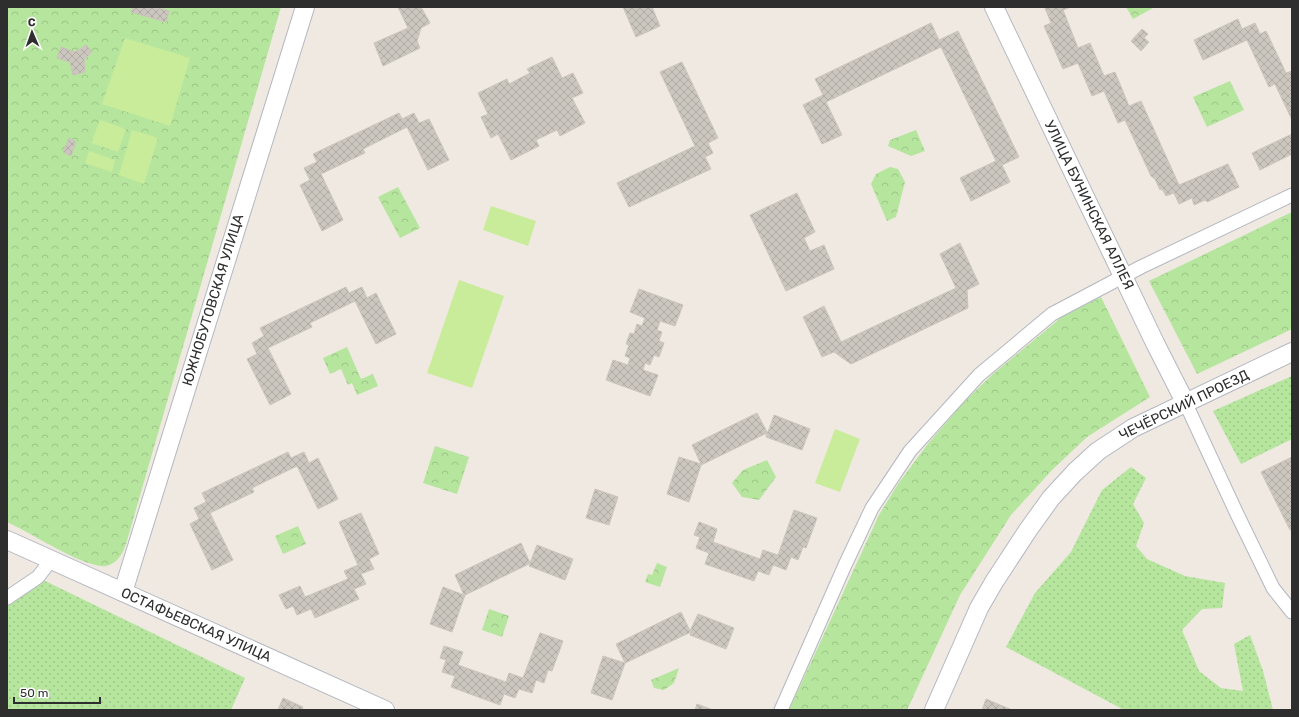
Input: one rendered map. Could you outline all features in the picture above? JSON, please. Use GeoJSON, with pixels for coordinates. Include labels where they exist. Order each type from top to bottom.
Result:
{"type":"FeatureCollection","features":[{"type":"Feature","properties":{"kind":"street","name":"ЮЖНОБУТОВСКАЯ УЛИЦА"},"geometry":{"type":"LineString","coordinates":[[123,592],[305,7]]}},
{"type":"Feature","properties":{"kind":"street","name":"УЛИЦА БУНИНСКАЯ АЛЛЕЯ"},"geometry":{"type":"LineString","coordinates":[[994,7],[1123,277],[1185,402]]}},
{"type":"Feature","properties":{"kind":"street"},"geometry":{"type":"LineString","coordinates":[[781,710],[845,565],[872,508],[910,451],[979,375],[1052,314],[1142,267],[1292,194]]}},
{"type":"Feature","properties":{"kind":"street","name":"ЧЕЧЁРСКИЙ ПРОЕЗД"},"geometry":{"type":"LineString","coordinates":[[934,710],[983,601],[994,582],[1051,498],[1089,458],[1114,439],[1133,428],[1292,352]]}},
{"type":"Feature","properties":{"kind":"street"},"geometry":{"type":"LineString","coordinates":[[1185,402],[1273,588],[1292,612]]}},
{"type":"Feature","properties":{"kind":"street","name":"ОСТАФЬЕВСКАЯ УЛИЦА"},"geometry":{"type":"LineString","coordinates":[[7,540],[385,710]]}},
{"type":"Feature","properties":{"kind":"street"},"geometry":{"type":"LineString","coordinates":[[7,598],[38,578],[51,560]]}},
{"type":"Feature","properties":{"kind":"green space"},"geometry":{"type":"Polygon","coordinates":[[[7,7],[281,7],[126,544],[116,561],[106,566],[85,562],[71,556],[7,522],[7,7]]]}},
{"type":"Feature","properties":{"kind":"green space"},"geometry":{"type":"Polygon","coordinates":[[[1126,7],[1155,7],[1133,19],[1126,7]]]}},
{"type":"Feature","properties":{"kind":"green space"},"geometry":{"type":"Polygon","coordinates":[[[125,38],[190,58],[170,126],[102,104],[125,38]]]}},
{"type":"Feature","properties":{"kind":"green space"},"geometry":{"type":"Polygon","coordinates":[[[1230,81],[1244,110],[1207,127],[1193,97],[1230,81]]]}},
{"type":"Feature","properties":{"kind":"green space"},"geometry":{"type":"Polygon","coordinates":[[[100,120],[126,129],[118,152],[91,143],[100,120]]]}},
{"type":"Feature","properties":{"kind":"green space"},"geometry":{"type":"Polygon","coordinates":[[[132,130],[158,138],[144,184],[119,175],[132,130]]]}},
{"type":"Feature","properties":{"kind":"green space"},"geometry":{"type":"Polygon","coordinates":[[[916,130],[925,151],[911,156],[888,146],[890,140],[916,130]]]}},
{"type":"Feature","properties":{"kind":"green space"},"geometry":{"type":"Polygon","coordinates":[[[89,151],[115,160],[112,172],[85,163],[89,151]]]}},
{"type":"Feature","properties":{"kind":"green space"},"geometry":{"type":"Polygon","coordinates":[[[890,167],[898,169],[905,182],[896,217],[887,221],[871,184],[876,174],[890,167]]]}},
{"type":"Feature","properties":{"kind":"green space"},"geometry":{"type":"Polygon","coordinates":[[[398,187],[420,228],[400,238],[378,197],[398,187]]]}},
{"type":"Feature","properties":{"kind":"green space"},"geometry":{"type":"Polygon","coordinates":[[[491,206],[536,221],[528,246],[483,230],[491,206]]]}},
{"type":"Feature","properties":{"kind":"green space"},"geometry":{"type":"Polygon","coordinates":[[[1292,212],[1292,329],[1197,374],[1149,281],[1292,212]]]}},
{"type":"Feature","properties":{"kind":"green space"},"geometry":{"type":"Polygon","coordinates":[[[459,280],[504,296],[472,388],[427,373],[459,280]]]}},
{"type":"Feature","properties":{"kind":"green space"},"geometry":{"type":"Polygon","coordinates":[[[1101,297],[1150,397],[1087,437],[1052,470],[1011,515],[960,595],[907,710],[789,710],[879,515],[898,484],[927,445],[964,402],[993,374],[1063,316],[1101,297]]]}},
{"type":"Feature","properties":{"kind":"green space"},"geometry":{"type":"Polygon","coordinates":[[[347,347],[361,379],[373,374],[378,386],[357,395],[352,383],[348,385],[341,369],[330,374],[323,358],[347,347]]]}},
{"type":"Feature","properties":{"kind":"green space"},"geometry":{"type":"Polygon","coordinates":[[[1292,376],[1292,439],[1241,464],[1213,411],[1292,376]]]}},
{"type":"Feature","properties":{"kind":"green space"},"geometry":{"type":"Polygon","coordinates":[[[835,429],[860,439],[840,492],[815,483],[835,429]]]}},
{"type":"Feature","properties":{"kind":"green space"},"geometry":{"type":"Polygon","coordinates":[[[435,446],[469,457],[457,494],[423,483],[435,446]]]}},
{"type":"Feature","properties":{"kind":"green space"},"geometry":{"type":"Polygon","coordinates":[[[767,460],[776,477],[759,500],[742,497],[732,483],[743,470],[767,460]]]}},
{"type":"Feature","properties":{"kind":"green space"},"geometry":{"type":"Polygon","coordinates":[[[1131,467],[1146,478],[1133,504],[1144,523],[1136,546],[1147,559],[1185,576],[1225,583],[1222,608],[1202,609],[1182,630],[1199,671],[1221,688],[1243,691],[1234,644],[1250,635],[1263,671],[1273,710],[1124,710],[1006,647],[1035,593],[1071,552],[1102,490],[1131,467]]]}},
{"type":"Feature","properties":{"kind":"green space"},"geometry":{"type":"Polygon","coordinates":[[[298,526],[306,544],[283,554],[275,536],[298,526]]]}},
{"type":"Feature","properties":{"kind":"green space"},"geometry":{"type":"Polygon","coordinates":[[[657,563],[667,567],[660,587],[645,582],[648,574],[652,575],[657,563]]]}},
{"type":"Feature","properties":{"kind":"green space"},"geometry":{"type":"Polygon","coordinates":[[[41,579],[245,678],[231,710],[7,710],[7,600],[41,579]]]}},
{"type":"Feature","properties":{"kind":"green space"},"geometry":{"type":"Polygon","coordinates":[[[489,609],[509,616],[502,637],[482,630],[489,609]]]}},
{"type":"Feature","properties":{"kind":"green space"},"geometry":{"type":"Polygon","coordinates":[[[679,668],[674,683],[664,690],[654,688],[651,680],[679,668]]]}},
{"type":"Feature","properties":{"kind":"building"},"geometry":{"type":"Polygon","coordinates":[[[133,7],[156,7],[169,11],[166,22],[131,12],[133,7]]]}},
{"type":"Feature","properties":{"kind":"building"},"geometry":{"type":"Polygon","coordinates":[[[398,7],[421,7],[430,23],[421,28],[417,41],[420,48],[383,66],[374,43],[408,28],[398,7]]]}},
{"type":"Feature","properties":{"kind":"building"},"geometry":{"type":"Polygon","coordinates":[[[623,7],[652,7],[660,26],[636,37],[623,7]]]}},
{"type":"Feature","properties":{"kind":"building"},"geometry":{"type":"Polygon","coordinates":[[[1071,7],[1063,10],[1078,48],[1090,43],[1104,76],[1115,72],[1129,106],[1141,101],[1179,185],[1228,164],[1239,187],[1207,202],[1205,200],[1194,205],[1192,198],[1179,204],[1174,193],[1166,196],[1162,189],[1160,190],[1155,179],[1151,176],[1125,120],[1118,123],[1104,91],[1092,96],[1078,63],[1063,69],[1044,26],[1051,23],[1045,8],[1071,7]]]}},
{"type":"Feature","properties":{"kind":"building"},"geometry":{"type":"Polygon","coordinates":[[[1238,19],[1242,29],[1255,23],[1260,34],[1266,31],[1286,73],[1292,71],[1292,120],[1275,84],[1269,87],[1247,40],[1203,60],[1194,40],[1238,19]]]}},
{"type":"Feature","properties":{"kind":"building"},"geometry":{"type":"Polygon","coordinates":[[[931,23],[939,40],[958,31],[1019,157],[1002,165],[1010,182],[971,201],[960,178],[996,161],[941,47],[826,102],[842,135],[822,144],[803,105],[823,95],[815,79],[931,23]]]}},
{"type":"Feature","properties":{"kind":"building"},"geometry":{"type":"Polygon","coordinates":[[[1142,29],[1148,34],[1144,38],[1149,42],[1141,51],[1131,41],[1142,29]]]}},
{"type":"Feature","properties":{"kind":"building"},"geometry":{"type":"Polygon","coordinates":[[[86,45],[92,52],[84,60],[85,72],[73,75],[70,62],[57,58],[61,47],[75,52],[86,45]]]}},
{"type":"Feature","properties":{"kind":"building"},"geometry":{"type":"Polygon","coordinates":[[[552,57],[562,78],[573,73],[583,93],[572,98],[585,123],[560,136],[557,130],[536,140],[539,146],[511,160],[498,134],[491,138],[481,117],[488,114],[478,93],[507,79],[509,84],[530,73],[527,69],[552,57]]]}},
{"type":"Feature","properties":{"kind":"building"},"geometry":{"type":"Polygon","coordinates":[[[682,62],[718,138],[708,143],[713,153],[705,157],[711,169],[629,207],[617,183],[695,146],[660,72],[682,62]]]}},
{"type":"Feature","properties":{"kind":"building"},"geometry":{"type":"Polygon","coordinates":[[[399,113],[402,119],[414,113],[419,123],[429,119],[449,160],[428,170],[407,127],[363,149],[365,153],[321,174],[343,220],[322,231],[300,185],[310,180],[304,168],[317,162],[313,154],[399,113]]]}},
{"type":"Feature","properties":{"kind":"building"},"geometry":{"type":"Polygon","coordinates":[[[1292,134],[1292,154],[1260,170],[1252,153],[1292,134]]]}},
{"type":"Feature","properties":{"kind":"building"},"geometry":{"type":"Polygon","coordinates":[[[69,138],[76,142],[71,156],[63,152],[69,138]]]}},
{"type":"Feature","properties":{"kind":"building"},"geometry":{"type":"Polygon","coordinates":[[[797,193],[815,232],[804,238],[810,251],[824,245],[834,269],[786,291],[750,215],[797,193]]]}},
{"type":"Feature","properties":{"kind":"building"},"geometry":{"type":"Polygon","coordinates":[[[960,243],[979,284],[967,290],[968,308],[851,364],[834,352],[822,357],[803,317],[824,306],[841,342],[956,288],[940,254],[960,243]]]}},
{"type":"Feature","properties":{"kind":"building"},"geometry":{"type":"Polygon","coordinates":[[[346,287],[349,293],[362,287],[367,298],[376,293],[396,334],[376,344],[355,301],[310,323],[312,327],[268,348],[291,394],[270,405],[247,359],[257,354],[252,343],[264,336],[260,328],[346,287]]]}},
{"type":"Feature","properties":{"kind":"building"},"geometry":{"type":"Polygon","coordinates":[[[639,289],[683,305],[675,326],[660,321],[657,330],[662,332],[659,341],[664,343],[659,357],[654,355],[650,365],[645,363],[643,370],[658,375],[650,396],[606,380],[613,360],[628,365],[630,358],[625,356],[629,345],[626,344],[630,333],[634,334],[637,324],[642,326],[645,318],[630,312],[639,289]]]}},
{"type":"Feature","properties":{"kind":"building"},"geometry":{"type":"Polygon","coordinates":[[[757,413],[767,432],[774,415],[810,429],[802,450],[766,437],[767,433],[701,465],[689,502],[667,494],[679,457],[701,464],[692,445],[757,413]]]}},
{"type":"Feature","properties":{"kind":"building"},"geometry":{"type":"Polygon","coordinates":[[[288,452],[291,458],[304,452],[309,463],[318,458],[338,499],[318,509],[297,466],[252,488],[254,492],[210,513],[233,560],[212,570],[190,524],[199,519],[194,508],[206,502],[202,493],[288,452]]]}},
{"type":"Feature","properties":{"kind":"building"},"geometry":{"type":"Polygon","coordinates":[[[1292,457],[1292,529],[1290,530],[1261,472],[1292,457]]]}},
{"type":"Feature","properties":{"kind":"building"},"geometry":{"type":"Polygon","coordinates":[[[595,489],[618,497],[609,525],[586,518],[595,489]]]}},
{"type":"Feature","properties":{"kind":"building"},"geometry":{"type":"Polygon","coordinates":[[[794,510],[817,518],[806,548],[803,547],[798,560],[791,557],[786,570],[773,565],[769,575],[758,571],[754,581],[705,564],[709,553],[696,548],[700,537],[694,535],[699,522],[717,529],[713,542],[760,559],[763,550],[778,555],[794,510]]]}},
{"type":"Feature","properties":{"kind":"building"},"geometry":{"type":"Polygon","coordinates":[[[361,513],[379,554],[369,559],[374,569],[361,574],[366,584],[354,589],[359,599],[315,618],[311,609],[297,615],[293,606],[286,609],[279,595],[300,586],[305,597],[348,579],[344,571],[358,565],[339,522],[361,513]]]}},
{"type":"Feature","properties":{"kind":"building"},"geometry":{"type":"Polygon","coordinates":[[[521,543],[530,563],[537,545],[573,559],[565,580],[529,566],[531,563],[465,595],[452,632],[430,624],[443,587],[464,595],[455,575],[521,543]]]}},
{"type":"Feature","properties":{"kind":"building"},"geometry":{"type":"Polygon","coordinates":[[[681,612],[690,631],[698,614],[734,628],[726,649],[690,635],[691,632],[625,663],[616,644],[681,612]]]}},
{"type":"Feature","properties":{"kind":"building"},"geometry":{"type":"Polygon","coordinates":[[[540,633],[563,641],[552,671],[548,670],[544,683],[536,680],[532,693],[519,689],[515,698],[504,694],[500,705],[451,687],[455,676],[442,672],[446,660],[440,658],[444,646],[463,652],[458,665],[506,682],[509,673],[523,678],[540,633]]]}},
{"type":"Feature","properties":{"kind":"building"},"geometry":{"type":"Polygon","coordinates":[[[603,656],[625,663],[612,700],[591,693],[603,656]]]}},
{"type":"Feature","properties":{"kind":"building"},"geometry":{"type":"Polygon","coordinates":[[[283,698],[303,707],[302,710],[278,710],[283,698]]]}},
{"type":"Feature","properties":{"kind":"building"},"geometry":{"type":"Polygon","coordinates":[[[986,699],[1012,710],[982,710],[986,699]]]}},
{"type":"Feature","properties":{"kind":"building"},"geometry":{"type":"Polygon","coordinates":[[[697,704],[713,710],[695,710],[697,704]]]}}]}
